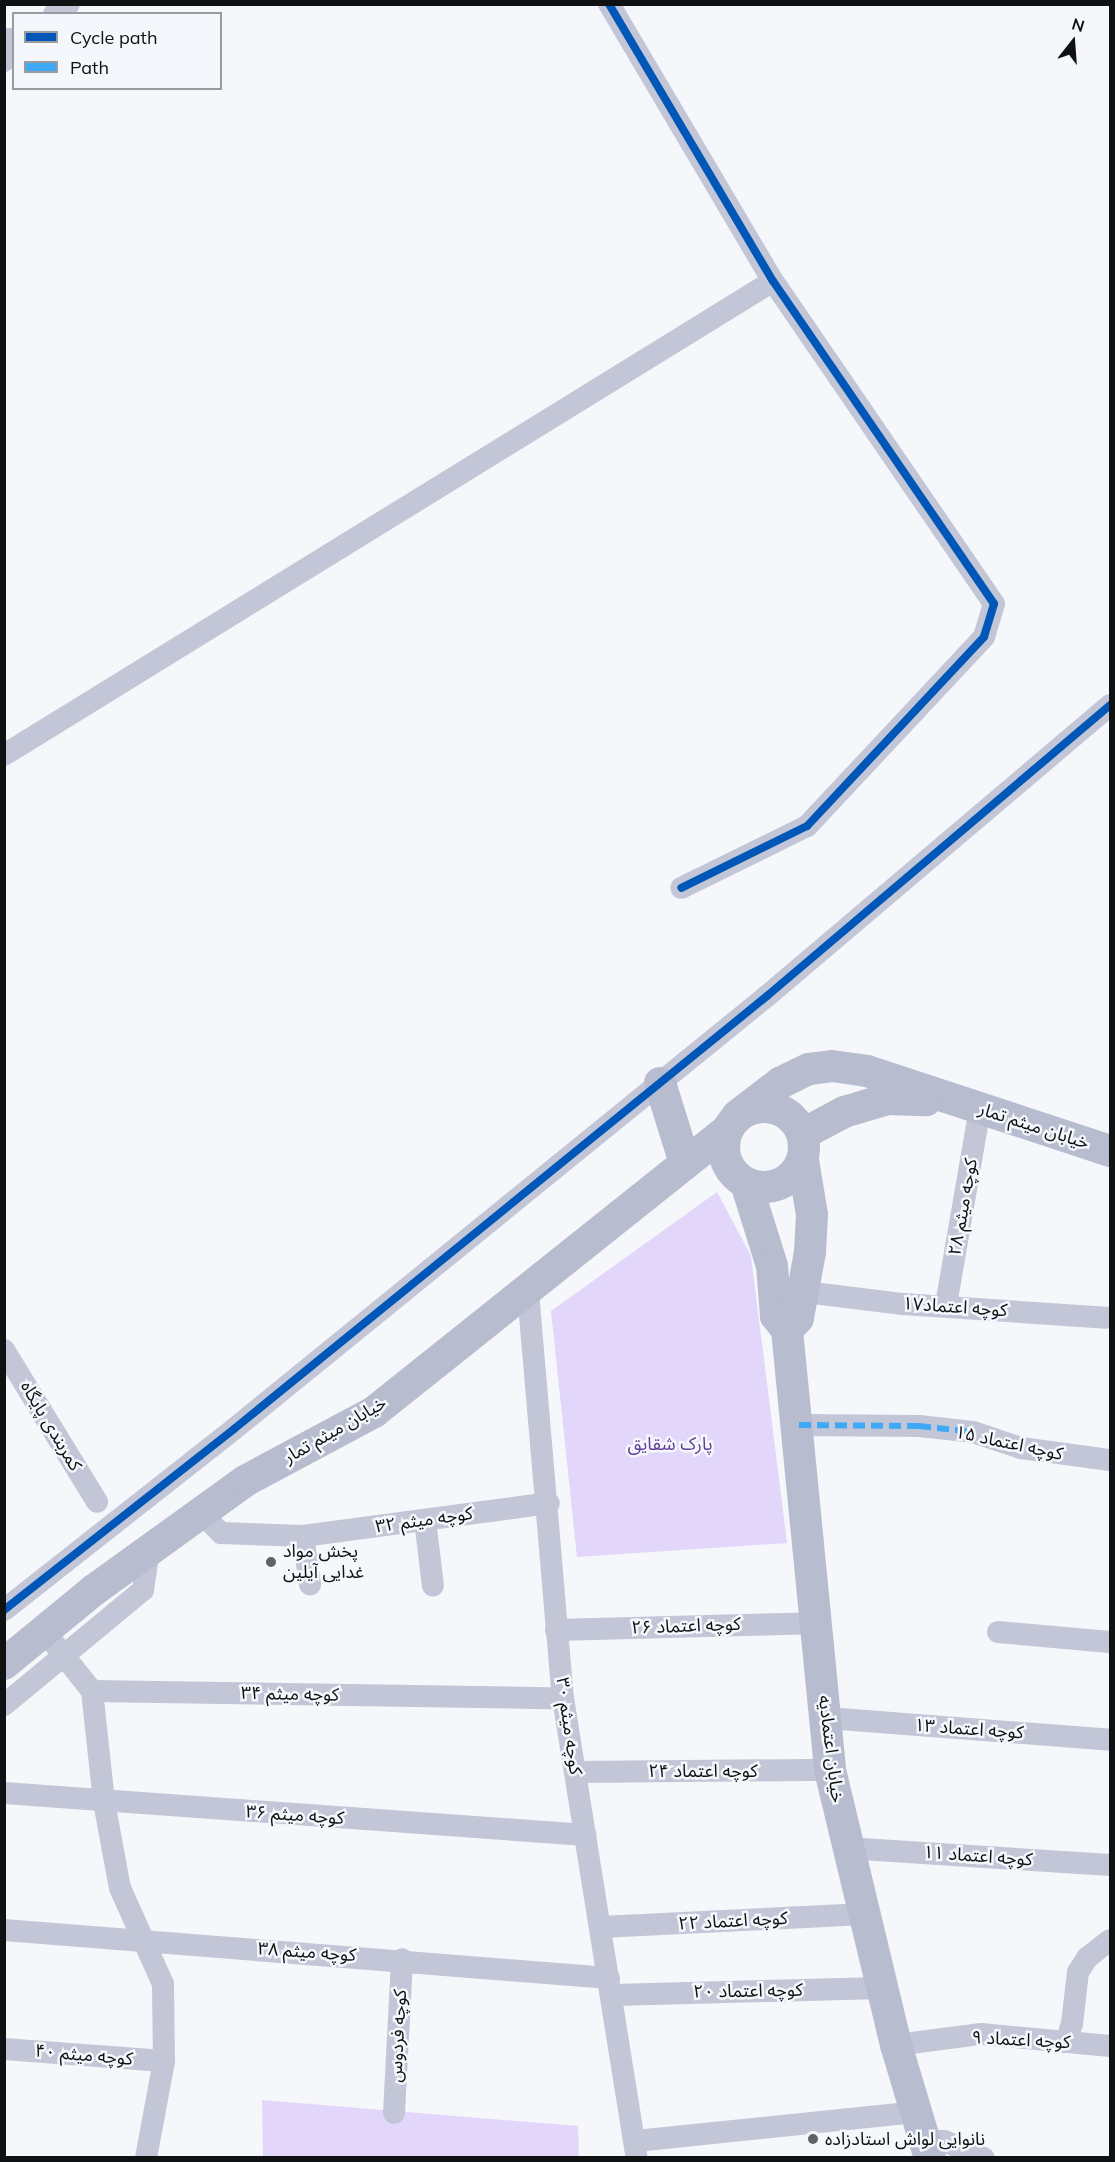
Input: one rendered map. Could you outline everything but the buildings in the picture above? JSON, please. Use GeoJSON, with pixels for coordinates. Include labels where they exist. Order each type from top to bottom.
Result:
{"type":"FeatureCollection","features":[{"type":"Feature","properties":{"kind":"street"},"geometry":{"type":"LineString","coordinates":[[609,4],[773,281],[994,604],[984,637],[807,826],[681,888]]}},
{"type":"Feature","properties":{"kind":"street"},"geometry":{"type":"LineString","coordinates":[[4,755],[773,281]]}},
{"type":"Feature","properties":{"kind":"street"},"geometry":{"type":"LineString","coordinates":[[4,1610],[660,1083],[1110,705]]}},
{"type":"Feature","properties":{"kind":"street","name":"خیابان میثم تمار"},"geometry":{"type":"LineString","coordinates":[[4,1664],[54,1644],[149,1550],[245,1481],[374,1412],[528,1292],[684,1160],[780,1083],[809,1069],[832,1066],[867,1071],[1110,1151]]}},
{"type":"Feature","properties":{"kind":"street"},"geometry":{"type":"LineString","coordinates":[[660,1083],[684,1160],[762,1187],[777,1185],[791,1178],[803,1147]]}},
{"type":"Feature","properties":{"kind":"street","name":"خیابان میثم تمار"},"geometry":{"type":"LineString","coordinates":[[803,1147],[844,1112],[888,1099],[968,1105]]}},
{"type":"Feature","properties":{"kind":"street","name":"کوچه میثم ۲۸"},"geometry":{"type":"LineString","coordinates":[[946,1305],[968,1105]]}},
{"type":"Feature","properties":{"kind":"street"},"geometry":{"type":"LineString","coordinates":[[740,1178],[724,1144],[733,1122],[751,1108],[775,1108],[795,1120],[803,1147],[812,1215],[805,1292],[798,1318],[787,1330]]}},
{"type":"Feature","properties":{"kind":"street","name":"خیابان اعتمادیه"},"geometry":{"type":"LineString","coordinates":[[740,1178],[772,1266],[776,1316],[787,1330],[799,1425],[830,1770],[846,1848],[865,1914],[896,2045],[930,2145]]}},
{"type":"Feature","properties":{"kind":"street","name":"کوچه میثم ۳۰"},"geometry":{"type":"LineString","coordinates":[[528,1292],[549,1503],[556,1630],[563,1698],[637,2149]]}},
{"type":"Feature","properties":{"kind":"street","name":"کوچه اعتماد۱۷"},"geometry":{"type":"LineString","coordinates":[[805,1292],[1106,1318]]}},
{"type":"Feature","properties":{"kind":"street","name":"کمربندی پایگاه"},"geometry":{"type":"LineString","coordinates":[[4,1350],[97,1502]]}},
{"type":"Feature","properties":{"kind":"street","name":"کوچه اعتماد ۱۵"},"geometry":{"type":"LineString","coordinates":[[799,1425],[919,1426],[973,1432],[1021,1448],[1110,1460]]}},
{"type":"Feature","properties":{"kind":"street","name":"کوچه میثم ۳۲"},"geometry":{"type":"LineString","coordinates":[[200,1512],[221,1533],[303,1536],[549,1503]]}},
{"type":"Feature","properties":{"kind":"street"},"geometry":{"type":"LineString","coordinates":[[424,1520],[433,1586]]}},
{"type":"Feature","properties":{"kind":"street"},"geometry":{"type":"LineString","coordinates":[[303,1536],[310,1584]]}},
{"type":"Feature","properties":{"kind":"street","name":"کوچه اعتماد ۲۶"},"geometry":{"type":"LineString","coordinates":[[556,1630],[816,1623]]}},
{"type":"Feature","properties":{"kind":"street"},"geometry":{"type":"LineString","coordinates":[[998,1632],[1110,1642]]}},
{"type":"Feature","properties":{"kind":"street"},"geometry":{"type":"LineString","coordinates":[[4,1705],[54,1644],[92,1691],[104,1802],[120,1888],[163,1984],[164,2061],[146,2157]]}},
{"type":"Feature","properties":{"kind":"street","name":"کوچه میثم ۳۴"},"geometry":{"type":"LineString","coordinates":[[92,1691],[563,1698]]}},
{"type":"Feature","properties":{"kind":"street","name":"کوچه اعتماد ۱۳"},"geometry":{"type":"LineString","coordinates":[[827,1718],[1110,1740]]}},
{"type":"Feature","properties":{"kind":"street","name":"کوچه اعتماد ۲۴"},"geometry":{"type":"LineString","coordinates":[[576,1772],[830,1770]]}},
{"type":"Feature","properties":{"kind":"street","name":"کوچه میثم ۳۶"},"geometry":{"type":"LineString","coordinates":[[4,1793],[585,1835]]}},
{"type":"Feature","properties":{"kind":"street","name":"کوچه اعتماد ۱۱"},"geometry":{"type":"LineString","coordinates":[[846,1848],[1110,1865]]}},
{"type":"Feature","properties":{"kind":"street","name":"کوچه اعتماد ۲۲"},"geometry":{"type":"LineString","coordinates":[[601,1927],[865,1914]]}},
{"type":"Feature","properties":{"kind":"street","name":"کوچه میثم ۳۸"},"geometry":{"type":"LineString","coordinates":[[4,1930],[402,1959],[611,1986]]}},
{"type":"Feature","properties":{"kind":"street"},"geometry":{"type":"LineString","coordinates":[[1066,2042],[1072,2024],[1078,1972],[1087,1958],[1110,1940]]}},
{"type":"Feature","properties":{"kind":"street","name":"کوچه فردوس"},"geometry":{"type":"LineString","coordinates":[[394,2113],[402,1959]]}},
{"type":"Feature","properties":{"kind":"street","name":"کوچه اعتماد ۲۰"},"geometry":{"type":"LineString","coordinates":[[611,1986],[882,1988]]}},
{"type":"Feature","properties":{"kind":"street","name":"کوچه اعتماد ۹"},"geometry":{"type":"LineString","coordinates":[[896,2045],[981,2034],[1110,2046]]}},
{"type":"Feature","properties":{"kind":"street","name":"کوچه میثم ۴۰"},"geometry":{"type":"LineString","coordinates":[[4,2049],[164,2061]]}},
{"type":"Feature","properties":{"kind":"street"},"geometry":{"type":"LineString","coordinates":[[637,2149],[930,2145],[944,2141],[984,2157]]}},
{"type":"Feature","properties":{"kind":"green space","name":"پارک شقایق"},"geometry":{"type":"Polygon","coordinates":[[[717,1192],[751,1256],[787,1543],[577,1557],[551,1311],[717,1192]]]}},
{"type":"Feature","properties":{"kind":"green space"},"geometry":{"type":"Polygon","coordinates":[[[262,2100],[578,2126],[579,2157],[263,2157],[262,2100]]]}},
{"type":"Feature","properties":{"kind":"marked path"},"geometry":{"type":"LineString","coordinates":[[799,1425],[919,1426],[973,1432]]}},
{"type":"Feature","properties":{"kind":"cycle path"},"geometry":{"type":"LineString","coordinates":[[609,4],[773,281],[994,604],[984,637],[807,826],[681,888]]}},
{"type":"Feature","properties":{"kind":"cycle path"},"geometry":{"type":"LineString","coordinates":[[4,1610],[234,1429],[767,996],[1110,705]]}},
{"type":"Feature","properties":{"kind":"place","name":"پخش مواد غدایی آیلین"},"geometry":{"type":"Point","coordinates":[271,1562]}},
{"type":"Feature","properties":{"kind":"place","name":"نانوایی لواش استادزاده"},"geometry":{"type":"Point","coordinates":[813,2139]}}]}
